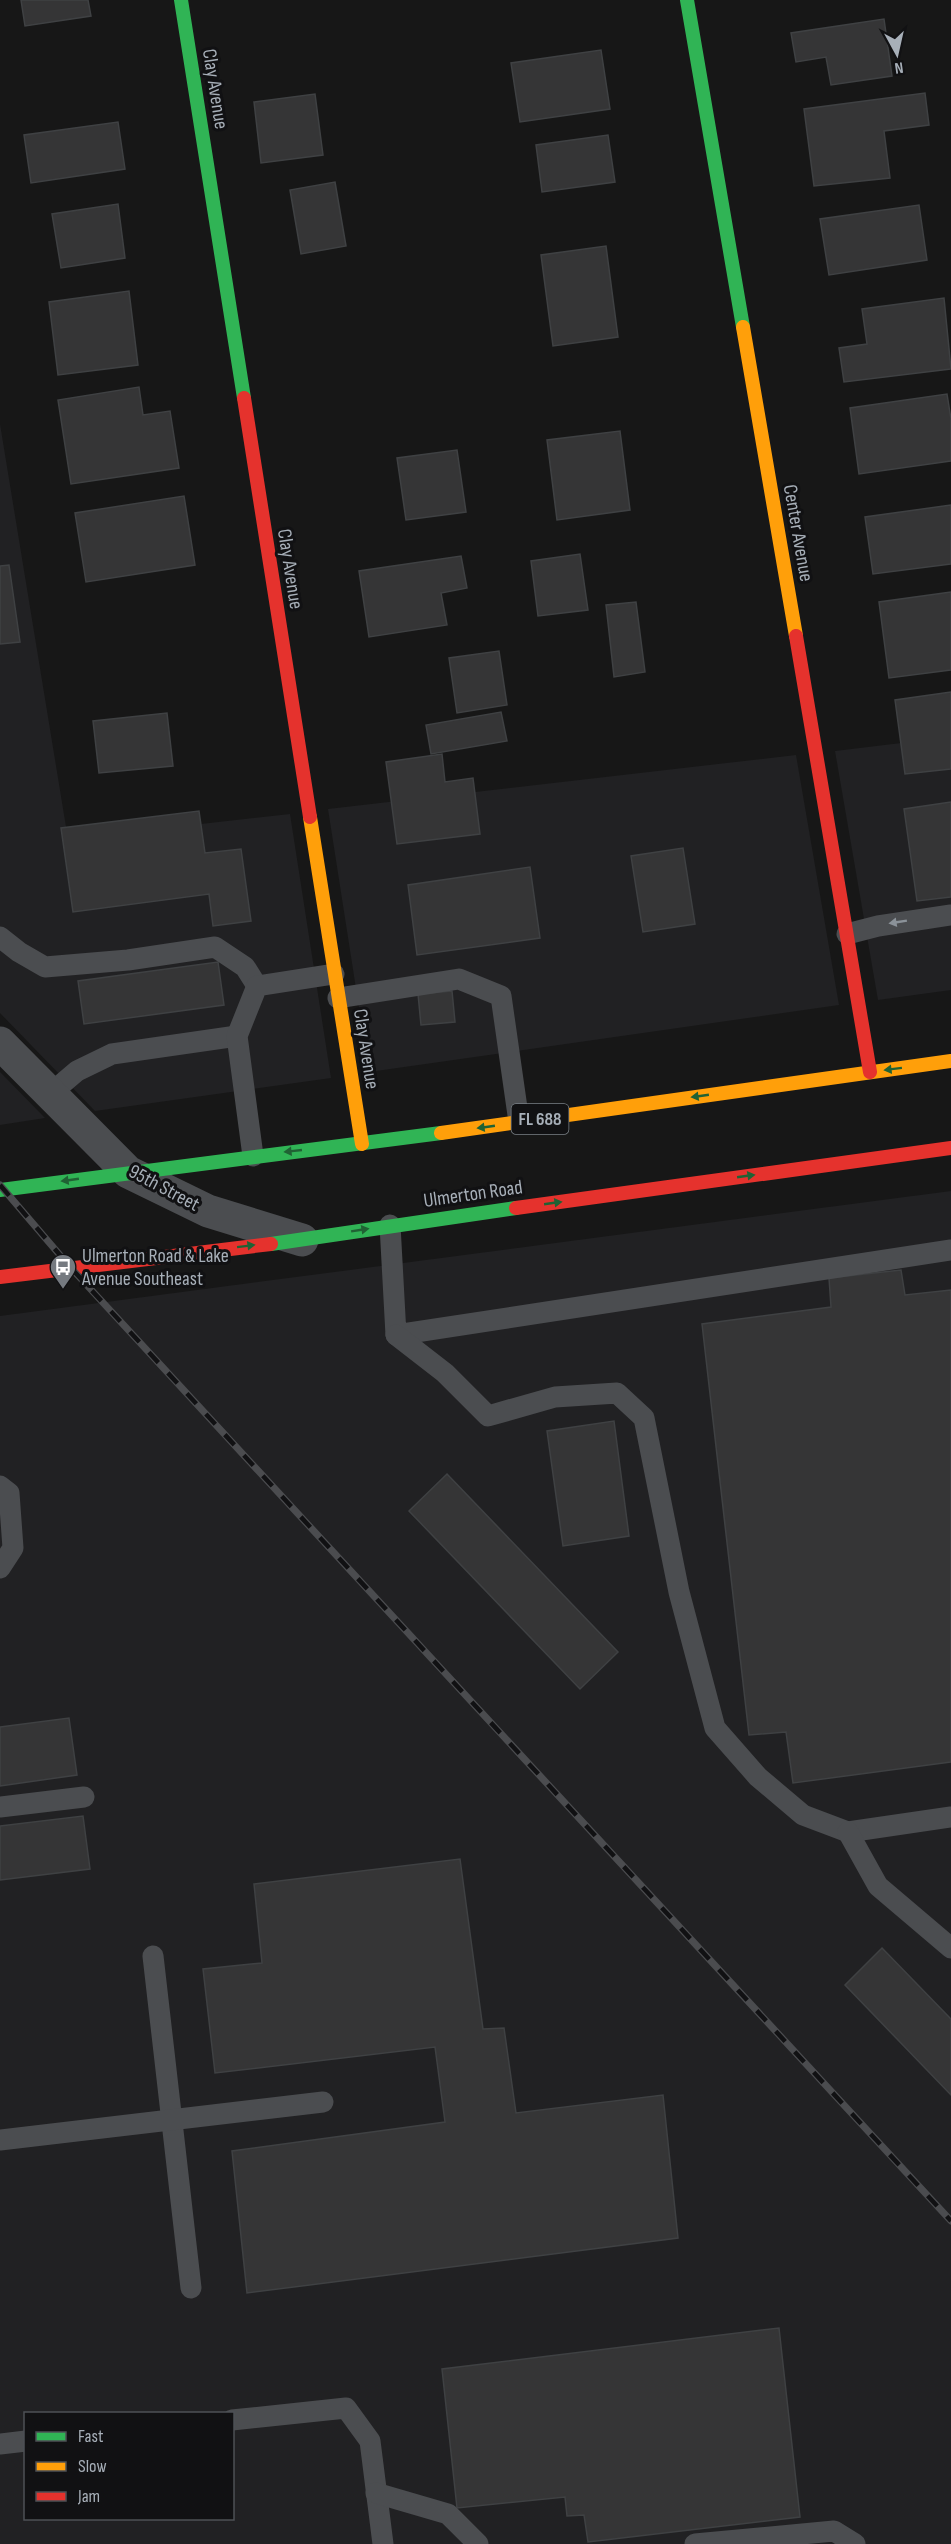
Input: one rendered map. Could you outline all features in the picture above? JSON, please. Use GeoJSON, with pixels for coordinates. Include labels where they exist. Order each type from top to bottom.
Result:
{"type":"FeatureCollection","features":[{"type":"Feature","properties":{"kind":"street","name":"Clay Avenue"},"geometry":{"type":"LineString","coordinates":[[181,0],[362,1144]]}},
{"type":"Feature","properties":{"kind":"street","name":"Center Avenue"},"geometry":{"type":"LineString","coordinates":[[687,0],[870,1072]]}},
{"type":"Feature","properties":{"kind":"street","name":"95th Street"},"geometry":{"type":"LineString","coordinates":[[0,1043],[128,1172],[208,1211],[302,1240]]}},
{"type":"Feature","properties":{"kind":"street","name":"FL 688"},"geometry":{"type":"LineString","coordinates":[[0,1190],[253,1156],[362,1144],[951,1061]]}},
{"type":"Feature","properties":{"kind":"street","name":"Ulmerton Road"},"geometry":{"type":"LineString","coordinates":[[0,1277],[302,1240],[390,1225],[951,1148]]}},
{"type":"Feature","properties":{"kind":"lane"},"geometry":{"type":"LineString","coordinates":[[847,934],[878,926],[951,915]]}},
{"type":"Feature","properties":{"kind":"lane"},"geometry":{"type":"LineString","coordinates":[[0,937],[19,952],[45,966],[128,960],[215,947],[245,967],[257,986]]}},
{"type":"Feature","properties":{"kind":"lane"},"geometry":{"type":"LineString","coordinates":[[257,986],[334,974]]}},
{"type":"Feature","properties":{"kind":"lane"},"geometry":{"type":"LineString","coordinates":[[338,998],[459,979],[501,996],[519,1122]]}},
{"type":"Feature","properties":{"kind":"lane"},"geometry":{"type":"LineString","coordinates":[[253,1156],[237,1036],[257,986]]}},
{"type":"Feature","properties":{"kind":"lane"},"geometry":{"type":"LineString","coordinates":[[50,1094],[77,1071],[112,1054],[237,1036]]}},
{"type":"Feature","properties":{"kind":"lane"},"geometry":{"type":"LineString","coordinates":[[390,1225],[396,1335],[445,1372],[488,1416],[555,1398],[617,1393],[644,1418],[679,1592],[715,1728],[758,1777],[803,1815],[848,1832],[951,1817]]}},
{"type":"Feature","properties":{"kind":"lane"},"geometry":{"type":"LineString","coordinates":[[396,1335],[951,1250]]}},
{"type":"Feature","properties":{"kind":"lane"},"geometry":{"type":"LineString","coordinates":[[0,1486],[9,1493],[13,1548],[0,1568]]}},
{"type":"Feature","properties":{"kind":"lane"},"geometry":{"type":"LineString","coordinates":[[0,1807],[84,1797]]}},
{"type":"Feature","properties":{"kind":"lane"},"geometry":{"type":"LineString","coordinates":[[848,1832],[878,1886],[951,1948]]}},
{"type":"Feature","properties":{"kind":"lane"},"geometry":{"type":"LineString","coordinates":[[153,1956],[191,2288]]}},
{"type":"Feature","properties":{"kind":"lane"},"geometry":{"type":"LineString","coordinates":[[0,2140],[323,2102]]}},
{"type":"Feature","properties":{"kind":"lane"},"geometry":{"type":"LineString","coordinates":[[234,2420],[346,2408],[370,2441],[383,2544]]}},
{"type":"Feature","properties":{"kind":"lane"},"geometry":{"type":"LineString","coordinates":[[0,2444],[24,2441]]}},
{"type":"Feature","properties":{"kind":"lane"},"geometry":{"type":"LineString","coordinates":[[376,2493],[448,2514],[478,2544]]}},
{"type":"Feature","properties":{"kind":"lane"},"geometry":{"type":"LineString","coordinates":[[695,2544],[834,2531],[855,2544]]}},
{"type":"Feature","properties":{"kind":"shaded area"},"geometry":{"type":"Polygon","coordinates":[[[0,424],[68,839],[290,814],[331,1078],[95,1111],[0,1013],[0,424]]]}},
{"type":"Feature","properties":{"kind":"shaded area"},"geometry":{"type":"Polygon","coordinates":[[[951,737],[951,990],[878,1000],[835,751],[951,737]]]}},
{"type":"Feature","properties":{"kind":"shaded area"},"geometry":{"type":"Polygon","coordinates":[[[796,755],[839,1005],[369,1072],[328,809],[796,755]]]}},
{"type":"Feature","properties":{"kind":"shaded area"},"geometry":{"type":"Polygon","coordinates":[[[0,1072],[45,1118],[0,1125],[0,1072]]]}},
{"type":"Feature","properties":{"kind":"shaded area"},"geometry":{"type":"Polygon","coordinates":[[[951,1191],[951,2544],[0,2544],[0,1316],[951,1191]]]}},
{"type":"Feature","properties":{"kind":"building"},"geometry":{"type":"Polygon","coordinates":[[[21,0],[88,0],[91,16],[25,26],[21,0]]]}},
{"type":"Feature","properties":{"kind":"building"},"geometry":{"type":"Polygon","coordinates":[[[884,19],[892,76],[831,85],[826,57],[796,62],[791,33],[884,19]]]}},
{"type":"Feature","properties":{"kind":"building"},"geometry":{"type":"Polygon","coordinates":[[[601,50],[610,109],[520,122],[511,63],[601,50]]]}},
{"type":"Feature","properties":{"kind":"building"},"geometry":{"type":"Polygon","coordinates":[[[925,93],[929,125],[884,131],[890,178],[814,186],[804,109],[925,93]]]}},
{"type":"Feature","properties":{"kind":"building"},"geometry":{"type":"Polygon","coordinates":[[[315,94],[323,155],[261,163],[254,102],[315,94]]]}},
{"type":"Feature","properties":{"kind":"building"},"geometry":{"type":"Polygon","coordinates":[[[118,122],[125,169],[31,183],[24,135],[118,122]]]}},
{"type":"Feature","properties":{"kind":"building"},"geometry":{"type":"Polygon","coordinates":[[[608,135],[615,182],[542,192],[536,145],[608,135]]]}},
{"type":"Feature","properties":{"kind":"building"},"geometry":{"type":"Polygon","coordinates":[[[335,182],[346,246],[301,254],[290,190],[335,182]]]}},
{"type":"Feature","properties":{"kind":"building"},"geometry":{"type":"Polygon","coordinates":[[[118,204],[125,258],[61,268],[52,214],[118,204]]]}},
{"type":"Feature","properties":{"kind":"building"},"geometry":{"type":"Polygon","coordinates":[[[919,205],[927,260],[829,275],[820,219],[919,205]]]}},
{"type":"Feature","properties":{"kind":"building"},"geometry":{"type":"Polygon","coordinates":[[[606,246],[618,337],[553,346],[541,255],[606,246]]]}},
{"type":"Feature","properties":{"kind":"building"},"geometry":{"type":"Polygon","coordinates":[[[129,291],[138,365],[58,375],[49,302],[129,291]]]}},
{"type":"Feature","properties":{"kind":"building"},"geometry":{"type":"Polygon","coordinates":[[[944,298],[951,369],[844,382],[839,348],[867,344],[862,309],[944,298]]]}},
{"type":"Feature","properties":{"kind":"building"},"geometry":{"type":"Polygon","coordinates":[[[139,387],[143,415],[170,411],[179,468],[71,484],[58,400],[139,387]]]}},
{"type":"Feature","properties":{"kind":"building"},"geometry":{"type":"Polygon","coordinates":[[[947,394],[951,419],[951,461],[859,474],[850,408],[947,394]]]}},
{"type":"Feature","properties":{"kind":"building"},"geometry":{"type":"Polygon","coordinates":[[[620,431],[630,510],[557,520],[547,440],[620,431]]]}},
{"type":"Feature","properties":{"kind":"building"},"geometry":{"type":"Polygon","coordinates":[[[457,450],[466,512],[406,520],[397,458],[457,450]]]}},
{"type":"Feature","properties":{"kind":"building"},"geometry":{"type":"Polygon","coordinates":[[[184,496],[195,565],[86,582],[75,513],[184,496]]]}},
{"type":"Feature","properties":{"kind":"building"},"geometry":{"type":"Polygon","coordinates":[[[951,505],[951,564],[873,574],[865,517],[951,505]]]}},
{"type":"Feature","properties":{"kind":"building"},"geometry":{"type":"Polygon","coordinates":[[[580,554],[588,610],[538,616],[531,561],[580,554]]]}},
{"type":"Feature","properties":{"kind":"building"},"geometry":{"type":"Polygon","coordinates":[[[461,556],[467,588],[441,593],[447,625],[369,637],[359,571],[461,556]]]}},
{"type":"Feature","properties":{"kind":"building"},"geometry":{"type":"Polygon","coordinates":[[[9,565],[20,642],[0,644],[0,566],[9,565]]]}},
{"type":"Feature","properties":{"kind":"building"},"geometry":{"type":"Polygon","coordinates":[[[951,592],[951,670],[889,678],[879,602],[951,592]]]}},
{"type":"Feature","properties":{"kind":"building"},"geometry":{"type":"Polygon","coordinates":[[[636,602],[645,672],[614,677],[606,605],[636,602]]]}},
{"type":"Feature","properties":{"kind":"building"},"geometry":{"type":"Polygon","coordinates":[[[499,651],[507,705],[457,713],[449,658],[499,651]]]}},
{"type":"Feature","properties":{"kind":"building"},"geometry":{"type":"Polygon","coordinates":[[[951,692],[951,769],[905,774],[895,700],[951,692]]]}},
{"type":"Feature","properties":{"kind":"building"},"geometry":{"type":"Polygon","coordinates":[[[501,712],[507,741],[431,754],[426,725],[501,712]]]}},
{"type":"Feature","properties":{"kind":"building"},"geometry":{"type":"Polygon","coordinates":[[[167,713],[173,766],[99,773],[93,721],[167,713]]]}},
{"type":"Feature","properties":{"kind":"building"},"geometry":{"type":"Polygon","coordinates":[[[442,754],[445,782],[473,778],[480,834],[397,844],[386,762],[442,754]]]}},
{"type":"Feature","properties":{"kind":"building"},"geometry":{"type":"Polygon","coordinates":[[[951,802],[951,897],[917,901],[904,809],[951,802]]]}},
{"type":"Feature","properties":{"kind":"building"},"geometry":{"type":"Polygon","coordinates":[[[199,811],[205,853],[241,849],[251,921],[213,926],[209,894],[73,912],[61,828],[199,811]]]}},
{"type":"Feature","properties":{"kind":"building"},"geometry":{"type":"Polygon","coordinates":[[[683,848],[695,924],[643,932],[631,856],[683,848]]]}},
{"type":"Feature","properties":{"kind":"building"},"geometry":{"type":"Polygon","coordinates":[[[530,867],[540,938],[417,955],[408,885],[530,867]]]}},
{"type":"Feature","properties":{"kind":"building"},"geometry":{"type":"Polygon","coordinates":[[[218,962],[224,1005],[84,1024],[78,981],[218,962]]]}},
{"type":"Feature","properties":{"kind":"building"},"geometry":{"type":"Polygon","coordinates":[[[452,991],[455,1022],[421,1025],[418,994],[452,991]]]}},
{"type":"Feature","properties":{"kind":"building"},"geometry":{"type":"Polygon","coordinates":[[[901,1270],[905,1295],[951,1290],[951,1762],[793,1783],[786,1732],[749,1735],[702,1324],[831,1307],[829,1278],[901,1270]]]}},
{"type":"Feature","properties":{"kind":"building"},"geometry":{"type":"Polygon","coordinates":[[[614,1421],[629,1536],[563,1546],[547,1431],[614,1421]]]}},
{"type":"Feature","properties":{"kind":"building"},"geometry":{"type":"Polygon","coordinates":[[[447,1474],[618,1652],[580,1689],[409,1511],[447,1474]]]}},
{"type":"Feature","properties":{"kind":"building"},"geometry":{"type":"Polygon","coordinates":[[[69,1718],[77,1775],[0,1786],[0,1727],[69,1718]]]}},
{"type":"Feature","properties":{"kind":"building"},"geometry":{"type":"Polygon","coordinates":[[[83,1816],[90,1869],[0,1880],[0,1826],[83,1816]]]}},
{"type":"Feature","properties":{"kind":"building"},"geometry":{"type":"Polygon","coordinates":[[[460,1859],[483,2029],[504,2028],[516,2113],[663,2095],[678,2238],[247,2293],[232,2151],[445,2122],[435,2047],[215,2073],[203,1969],[262,1963],[254,1884],[460,1859]]]}},
{"type":"Feature","properties":{"kind":"building"},"geometry":{"type":"Polygon","coordinates":[[[882,1948],[951,2019],[951,2095],[845,1985],[882,1948]]]}},
{"type":"Feature","properties":{"kind":"building"},"geometry":{"type":"Polygon","coordinates":[[[779,2328],[800,2517],[588,2542],[584,2515],[567,2516],[565,2497],[457,2508],[442,2369],[779,2328]]]}},
{"type":"Feature","properties":{"kind":"railway"},"geometry":{"type":"LineString","coordinates":[[0,1185],[71,1268],[951,2221]]}},
{"type":"Feature","properties":{"kind":"traffic: fast"},"geometry":{"type":"LineString","coordinates":[[181,0],[244,398]]}},
{"type":"Feature","properties":{"kind":"traffic: fast"},"geometry":{"type":"LineString","coordinates":[[687,0],[743,327]]}},
{"type":"Feature","properties":{"kind":"traffic: fast"},"geometry":{"type":"LineString","coordinates":[[0,1190],[441,1133]]}},
{"type":"Feature","properties":{"kind":"traffic: fast"},"geometry":{"type":"LineString","coordinates":[[271,1244],[516,1208]]}},
{"type":"Feature","properties":{"kind":"traffic: slow"},"geometry":{"type":"LineString","coordinates":[[743,327],[796,636]]}},
{"type":"Feature","properties":{"kind":"traffic: slow"},"geometry":{"type":"LineString","coordinates":[[310,817],[362,1144]]}},
{"type":"Feature","properties":{"kind":"traffic: slow"},"geometry":{"type":"LineString","coordinates":[[441,1133],[951,1061]]}},
{"type":"Feature","properties":{"kind":"traffic: jam"},"geometry":{"type":"LineString","coordinates":[[244,398],[310,817]]}},
{"type":"Feature","properties":{"kind":"traffic: jam"},"geometry":{"type":"LineString","coordinates":[[796,636],[870,1072]]}},
{"type":"Feature","properties":{"kind":"traffic: jam"},"geometry":{"type":"LineString","coordinates":[[516,1208],[951,1148]]}},
{"type":"Feature","properties":{"kind":"traffic: jam"},"geometry":{"type":"LineString","coordinates":[[0,1277],[271,1244]]}},
{"type":"Feature","properties":{"kind":"place","name":"Ulmerton Road & Lake Avenue Southeast"},"geometry":{"type":"Point","coordinates":[63,1290]}}]}
